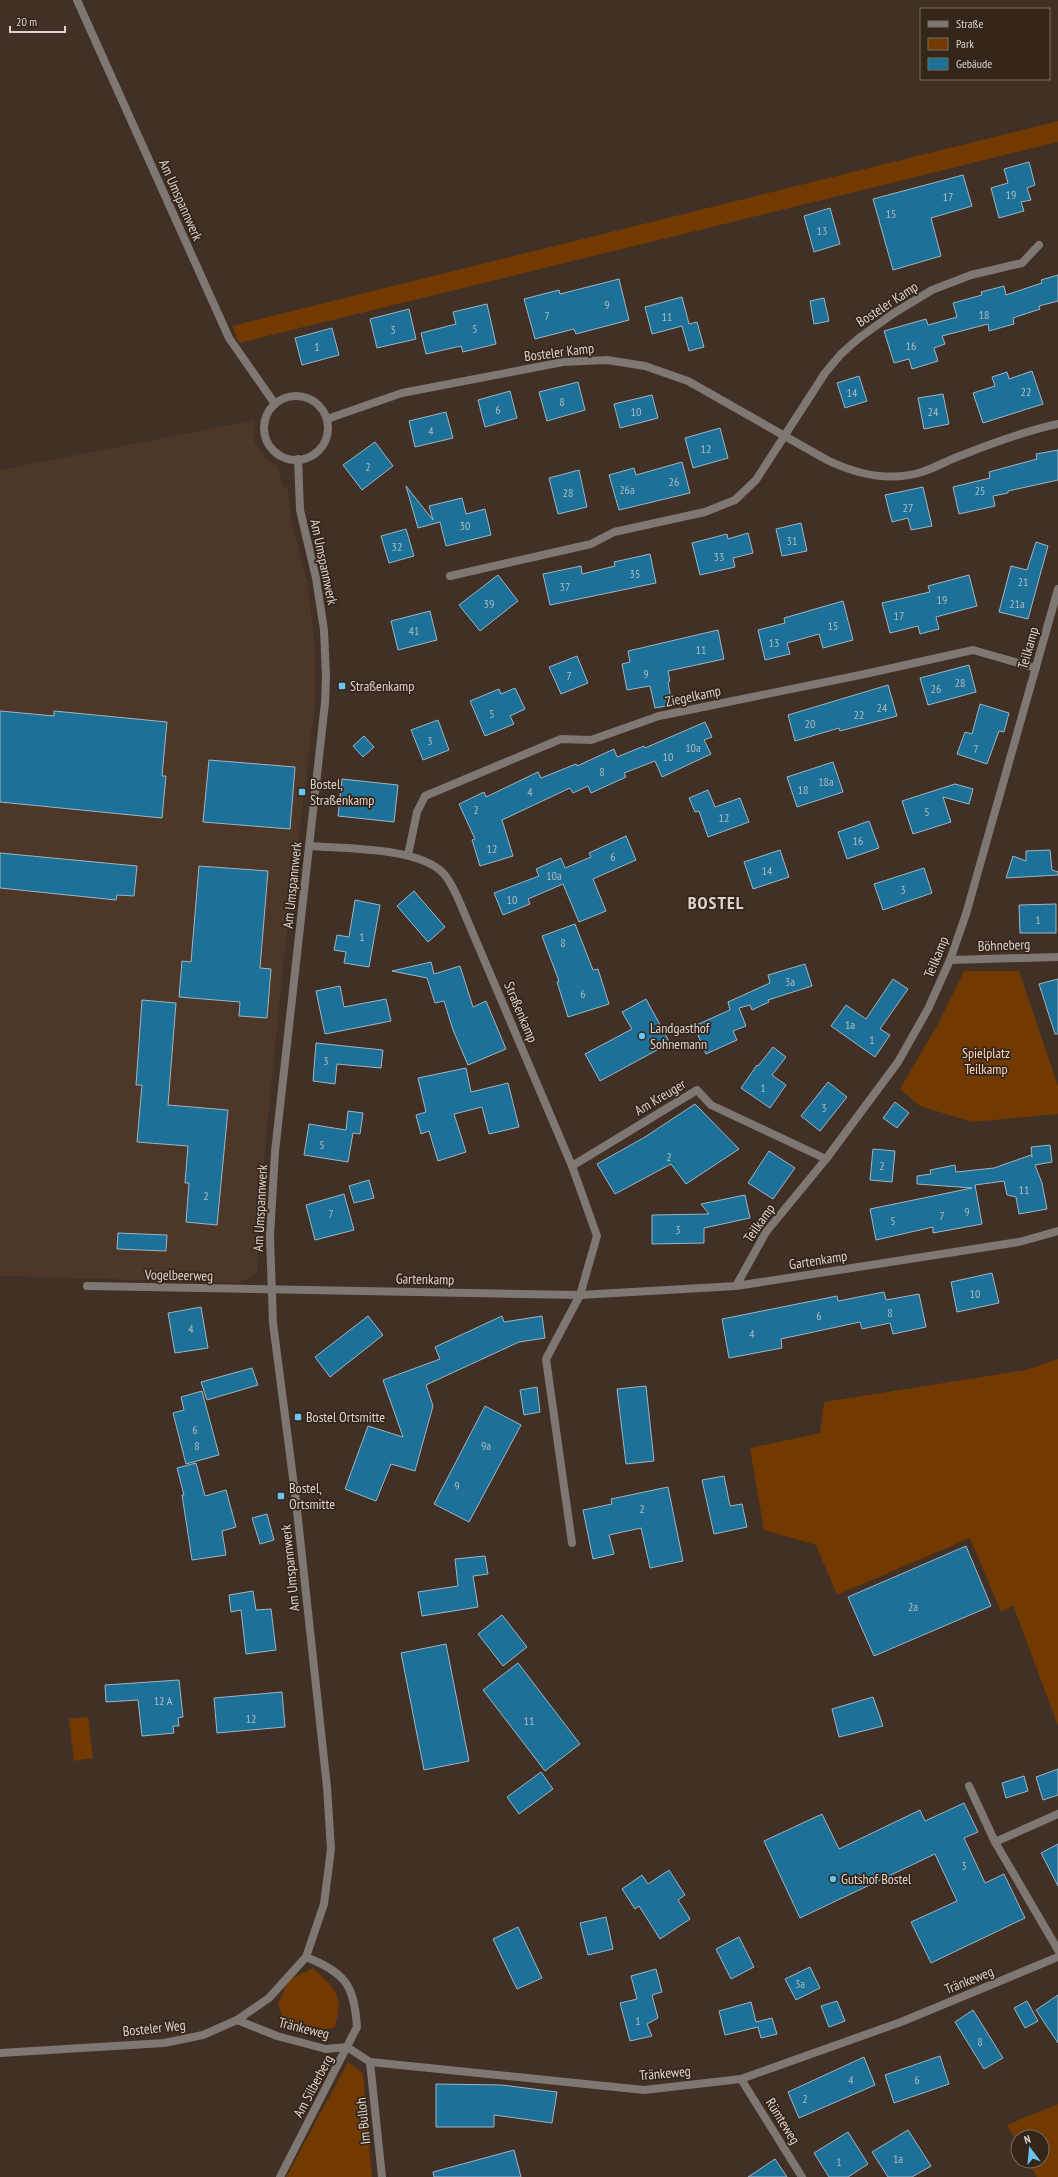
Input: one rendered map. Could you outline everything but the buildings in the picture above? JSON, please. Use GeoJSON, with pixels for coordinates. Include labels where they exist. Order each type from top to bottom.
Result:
{"type":"FeatureCollection","features":[{"type":"Feature","properties":{"kind":"street","name":"Am Umspannwerk"},"geometry":{"type":"LineString","coordinates":[[76,0],[229,338],[275,404]]}},
{"type":"Feature","properties":{"kind":"street","name":"Bosteler Kamp"},"geometry":{"type":"LineString","coordinates":[[450,576],[591,544],[614,532],[705,512],[735,500],[756,480],[825,373],[841,354],[875,325],[912,301],[951,282],[1022,263],[1039,245]]}},
{"type":"Feature","properties":{"kind":"street","name":"Bosteler Kamp"},"geometry":{"type":"LineString","coordinates":[[327,419],[402,393],[563,362],[607,360],[645,366],[688,380],[843,468],[874,476],[890,477],[922,472],[998,442],[1033,430],[1058,424]]}},
{"type":"Feature","properties":{"kind":"street"},"geometry":{"type":"LineString","coordinates":[[295,396],[305,397],[315,402],[322,409],[327,419],[328,428],[322,446],[312,455],[298,459],[279,454],[267,440],[264,430],[265,420],[275,404],[284,398],[295,396]]}},
{"type":"Feature","properties":{"kind":"street","name":"Am Umspannwerk"},"geometry":{"type":"LineString","coordinates":[[298,459],[300,510],[320,602],[326,677],[325,703],[276,1152],[270,1236],[271,1289],[308,1609],[331,1849],[324,1904],[306,1957]]}},
{"type":"Feature","properties":{"kind":"street","name":"Teilkamp"},"geometry":{"type":"LineString","coordinates":[[736,1286],[766,1232],[826,1159],[898,1062],[928,1009],[950,960],[966,914],[1058,589]]}},
{"type":"Feature","properties":{"kind":"street","name":"Ziegelkamp"},"geometry":{"type":"LineString","coordinates":[[408,855],[417,812],[425,796],[561,739],[591,740],[659,716],[865,674],[973,650],[1036,668]]}},
{"type":"Feature","properties":{"kind":"street","name":"Straßenkamp"},"geometry":{"type":"LineString","coordinates":[[309,846],[408,855],[426,862],[437,869],[451,883],[572,1166],[597,1236],[580,1296]]}},
{"type":"Feature","properties":{"kind":"street","name":"Böhneberg"},"geometry":{"type":"LineString","coordinates":[[950,960],[1058,957]]}},
{"type":"Feature","properties":{"kind":"street","name":"Am Kreuger"},"geometry":{"type":"LineString","coordinates":[[572,1166],[697,1090],[711,1105],[826,1159]]}},
{"type":"Feature","properties":{"kind":"street","name":"Gartenkamp"},"geometry":{"type":"LineString","coordinates":[[271,1289],[580,1296],[736,1286],[1019,1242],[1058,1231]]}},
{"type":"Feature","properties":{"kind":"street","name":"Vogelbeerweg"},"geometry":{"type":"LineString","coordinates":[[88,1286],[271,1289]]}},
{"type":"Feature","properties":{"kind":"street"},"geometry":{"type":"LineString","coordinates":[[572,1543],[546,1359],[580,1296]]}},
{"type":"Feature","properties":{"kind":"street"},"geometry":{"type":"LineString","coordinates":[[969,1786],[995,1842],[1058,1950]]}},
{"type":"Feature","properties":{"kind":"street"},"geometry":{"type":"LineString","coordinates":[[995,1842],[1058,1814]]}},
{"type":"Feature","properties":{"kind":"street","name":"Bosteler Weg"},"geometry":{"type":"LineString","coordinates":[[0,2053],[164,2043],[203,2035],[237,2020],[270,1998],[306,1957]]}},
{"type":"Feature","properties":{"kind":"street","name":"Am Silberberg"},"geometry":{"type":"LineString","coordinates":[[280,2177],[357,2027],[356,2003],[345,1980],[329,1966],[306,1957]]}},
{"type":"Feature","properties":{"kind":"street","name":"Tränkeweg"},"geometry":{"type":"LineString","coordinates":[[237,2020],[277,2036],[326,2049],[347,2048],[370,2062],[644,2090],[741,2079],[901,2022],[1058,1957]]}},
{"type":"Feature","properties":{"kind":"street","name":"Im Bulloh"},"geometry":{"type":"LineString","coordinates":[[370,2062],[382,2177]]}},
{"type":"Feature","properties":{"kind":"street","name":"Rümteweg"},"geometry":{"type":"LineString","coordinates":[[741,2079],[802,2177]]}},
{"type":"Feature","properties":{"kind":"shaded area"},"geometry":{"type":"Polygon","coordinates":[[[255,420],[254,441],[264,456],[278,467],[283,486],[288,490],[291,520],[307,582],[315,648],[315,703],[283,968],[264,1158],[257,1271],[251,1277],[237,1283],[0,1276],[0,470],[255,420]]]}},
{"type":"Feature","properties":{"kind":"green space"},"geometry":{"type":"Polygon","coordinates":[[[1058,121],[1058,142],[239,343],[232,326],[1058,121]]]}},
{"type":"Feature","properties":{"kind":"green space","name":"Spielplatz Teilkamp"},"geometry":{"type":"Polygon","coordinates":[[[964,971],[1019,971],[1058,1086],[1058,1114],[972,1122],[920,1106],[900,1089],[939,1022],[964,971]]]}},
{"type":"Feature","properties":{"kind":"green space"},"geometry":{"type":"Polygon","coordinates":[[[1058,1359],[1058,1726],[1013,1605],[1001,1612],[970,1538],[837,1595],[816,1545],[764,1530],[750,1448],[820,1433],[824,1402],[1026,1370],[1058,1359]]]}},
{"type":"Feature","properties":{"kind":"green space"},"geometry":{"type":"Polygon","coordinates":[[[88,1717],[93,1758],[74,1761],[69,1719],[88,1717]]]}},
{"type":"Feature","properties":{"kind":"green space"},"geometry":{"type":"Polygon","coordinates":[[[313,1968],[328,1982],[336,1994],[339,2008],[334,2028],[311,2031],[283,2018],[278,2004],[289,1980],[313,1968]]]}},
{"type":"Feature","properties":{"kind":"green space"},"geometry":{"type":"Polygon","coordinates":[[[348,2062],[363,2074],[372,2177],[286,2177],[348,2062]]]}},
{"type":"Feature","properties":{"kind":"green space"},"geometry":{"type":"Polygon","coordinates":[[[1058,2104],[1058,2177],[1037,2177],[1032,2169],[1050,2169],[1050,2129],[1010,2130],[1007,2125],[1058,2104]]]}},
{"type":"Feature","properties":{"kind":"place","name":"Straßenkamp"},"geometry":{"type":"Point","coordinates":[342,686]}},
{"type":"Feature","properties":{"kind":"place","name":"Bostel, Straßenkamp"},"geometry":{"type":"Point","coordinates":[302,792]}},
{"type":"Feature","properties":{"kind":"place","name":"Landgasthof Sohnemann"},"geometry":{"type":"Point","coordinates":[642,1036]}},
{"type":"Feature","properties":{"kind":"place","name":"Bostel Ortsmitte"},"geometry":{"type":"Point","coordinates":[298,1417]}},
{"type":"Feature","properties":{"kind":"place","name":"Bostel, Ortsmitte"},"geometry":{"type":"Point","coordinates":[281,1496]}},
{"type":"Feature","properties":{"kind":"place","name":"Gutshof Bostel"},"geometry":{"type":"Point","coordinates":[833,1879]}},
{"type":"Feature","properties":{"kind":"district","name":"BOSTEL"},"geometry":{"type":"Point","coordinates":[716,902]}}]}
